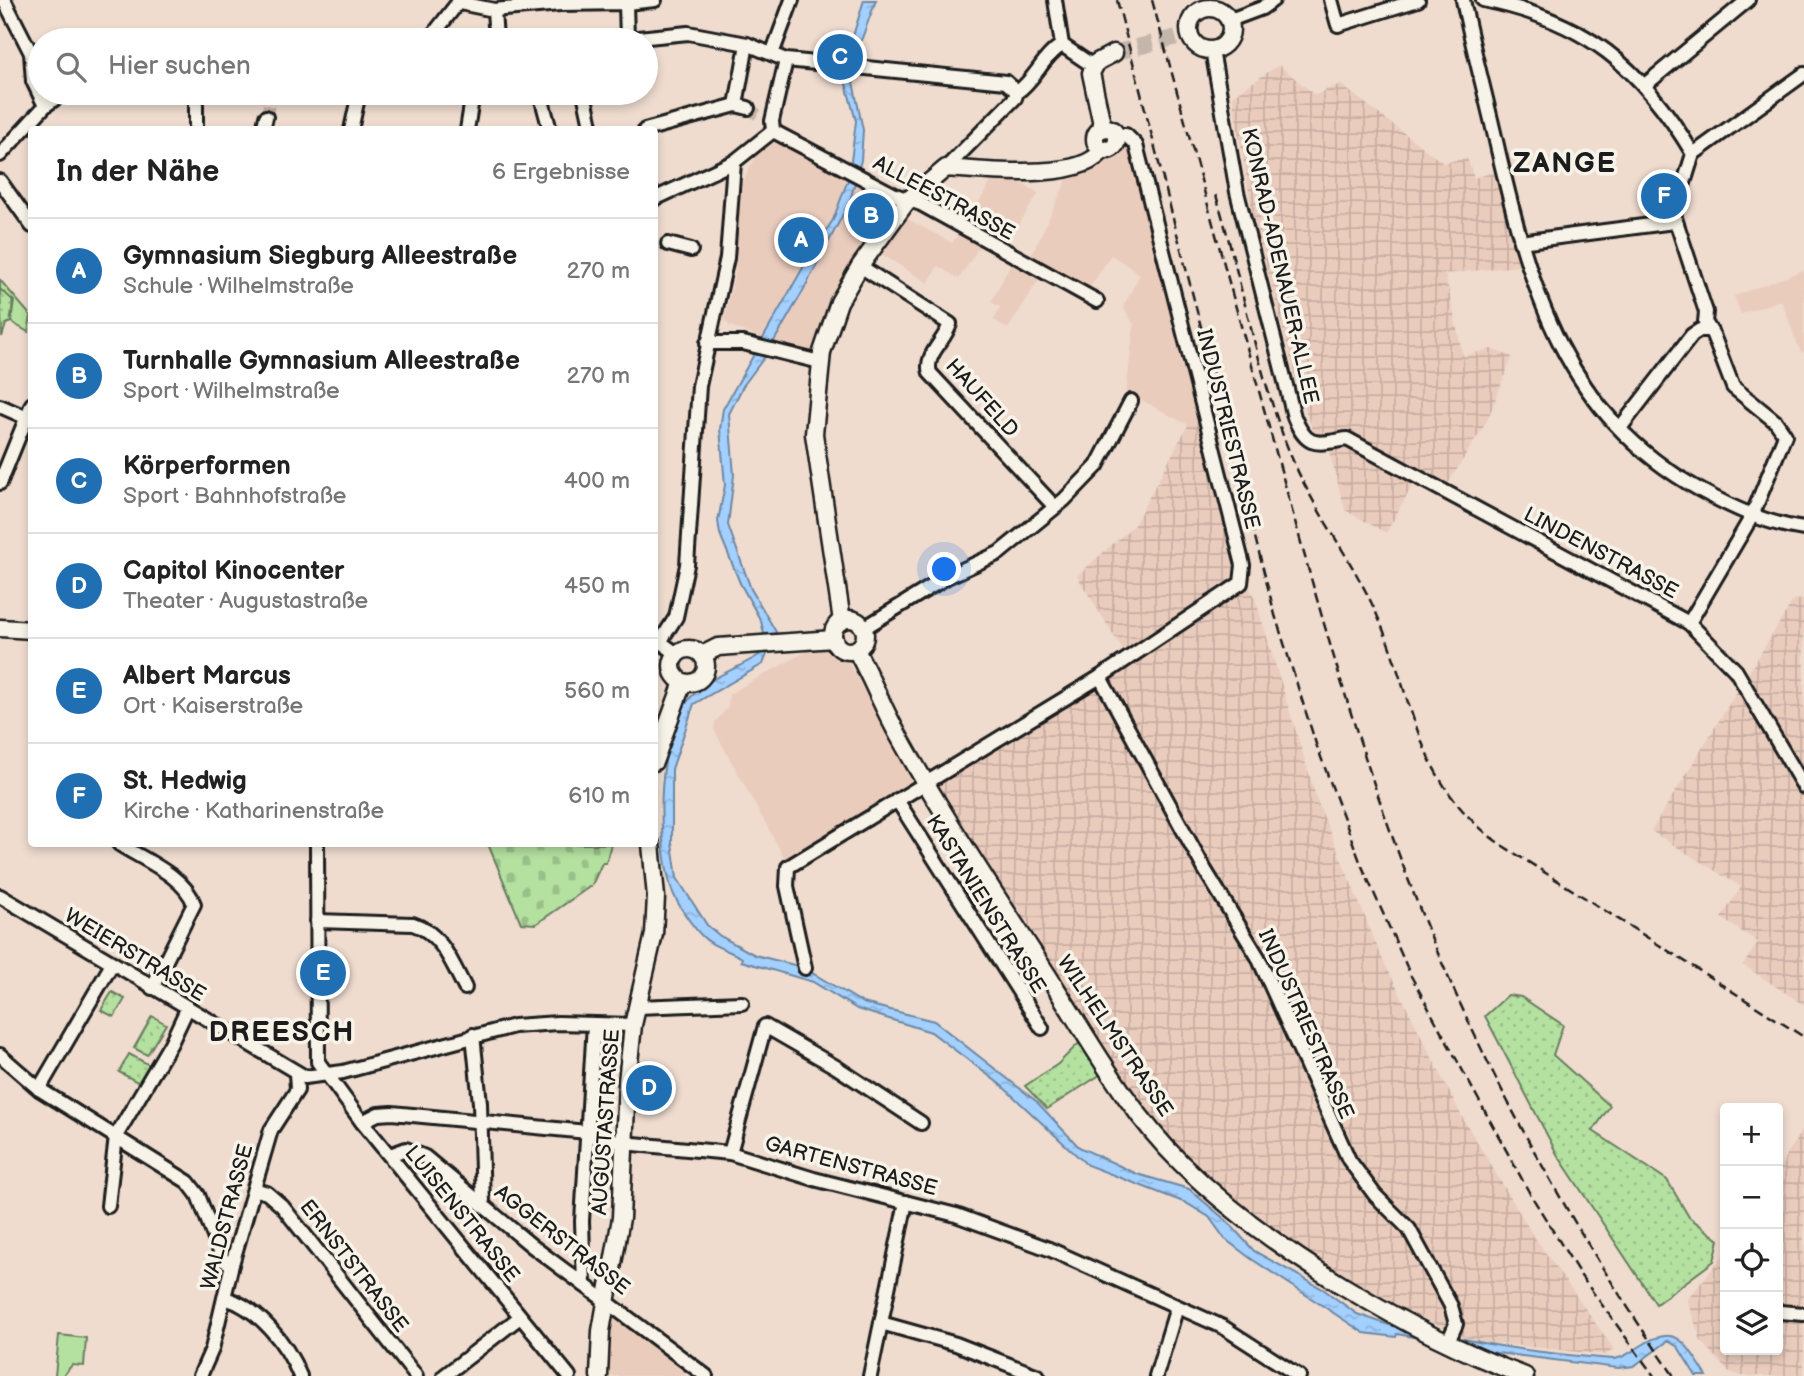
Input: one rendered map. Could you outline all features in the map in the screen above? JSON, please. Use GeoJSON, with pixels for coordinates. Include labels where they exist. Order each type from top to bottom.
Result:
{"type":"FeatureCollection","features":[{"type":"Feature","properties":{"kind":"main road"},"geometry":{"type":"LineString","coordinates":[[1197,6],[1213,8],[1230,20],[1228,40],[1212,50],[1200,47],[1185,35],[1197,6]]}},
{"type":"Feature","properties":{"kind":"main road"},"geometry":{"type":"LineString","coordinates":[[842,621],[814,434],[820,362],[839,302],[860,266],[908,200],[946,168],[1000,172],[1078,166],[1094,160],[1103,149],[1095,138],[1110,132],[1090,79],[1093,65],[1114,53]]}},
{"type":"Feature","properties":{"kind":"main road"},"geometry":{"type":"LineString","coordinates":[[852,619],[864,628],[864,643],[856,650],[844,650],[834,639],[836,627],[842,621],[852,619]]}},
{"type":"Feature","properties":{"kind":"main road"},"geometry":{"type":"LineString","coordinates":[[0,628],[28,630]]}},
{"type":"Feature","properties":{"kind":"main road"},"geometry":{"type":"LineString","coordinates":[[702,655],[706,668],[702,677],[694,682],[683,682],[673,672],[677,654],[687,649],[702,655],[718,647],[834,639]]}},
{"type":"Feature","properties":{"kind":"main road","name":"WILHELMSTRASSE"},"geometry":{"type":"LineString","coordinates":[[856,650],[885,711],[926,784],[1122,1092],[1179,1161],[1219,1197],[1286,1248],[1364,1296],[1448,1342],[1525,1376]]}},
{"type":"Feature","properties":{"kind":"main road"},"geometry":{"type":"LineString","coordinates":[[658,751],[683,682]]}},
{"type":"Feature","properties":{"kind":"main road","name":"AUGUSTASTRASSE"},"geometry":{"type":"LineString","coordinates":[[597,1372],[606,1300],[621,1218],[623,1142],[633,1025],[654,934],[656,897],[651,847]]}},
{"type":"Feature","properties":{"kind":"street"},"geometry":{"type":"LineString","coordinates":[[4,0],[28,47]]}},
{"type":"Feature","properties":{"kind":"street"},"geometry":{"type":"LineString","coordinates":[[772,54],[792,0]]}},
{"type":"Feature","properties":{"kind":"street"},"geometry":{"type":"LineString","coordinates":[[1055,0],[1062,45],[1093,65]]}},
{"type":"Feature","properties":{"kind":"street"},"geometry":{"type":"LineString","coordinates":[[1230,20],[1262,8],[1273,0]]}},
{"type":"Feature","properties":{"kind":"street"},"geometry":{"type":"LineString","coordinates":[[1331,0],[1338,25],[1418,0]]}},
{"type":"Feature","properties":{"kind":"street"},"geometry":{"type":"LineString","coordinates":[[1463,0],[1520,242],[1554,335],[1586,388],[1620,428],[1671,471],[1752,516],[1804,529]]}},
{"type":"Feature","properties":{"kind":"street"},"geometry":{"type":"LineString","coordinates":[[1483,0],[1545,18],[1606,49],[1645,85],[1671,116],[1693,154]]}},
{"type":"Feature","properties":{"kind":"street"},"geometry":{"type":"LineString","coordinates":[[1645,85],[1748,0]]}},
{"type":"Feature","properties":{"kind":"street"},"geometry":{"type":"LineString","coordinates":[[439,28],[460,2],[489,6],[654,1]]}},
{"type":"Feature","properties":{"kind":"street"},"geometry":{"type":"LineString","coordinates":[[624,28],[626,3]]}},
{"type":"Feature","properties":{"kind":"street"},"geometry":{"type":"LineString","coordinates":[[489,6],[494,28]]}},
{"type":"Feature","properties":{"kind":"street"},"geometry":{"type":"LineString","coordinates":[[658,36],[688,33],[747,44],[786,60],[1006,82],[1017,92]]}},
{"type":"Feature","properties":{"kind":"street"},"geometry":{"type":"LineString","coordinates":[[658,127],[742,106],[747,44]]}},
{"type":"Feature","properties":{"kind":"street"},"geometry":{"type":"LineString","coordinates":[[946,168],[1015,98],[1017,92],[1024,88],[1053,50],[1062,45]]}},
{"type":"Feature","properties":{"kind":"street","name":"KONRAD-ADENAUER-ALLEE"},"geometry":{"type":"LineString","coordinates":[[1212,50],[1237,192],[1264,306],[1294,416],[1300,431],[1313,443]]}},
{"type":"Feature","properties":{"kind":"street"},"geometry":{"type":"LineString","coordinates":[[658,197],[734,162],[768,123],[786,60]]}},
{"type":"Feature","properties":{"kind":"street"},"geometry":{"type":"LineString","coordinates":[[1689,623],[1752,516],[1784,441],[1779,425],[1733,387],[1704,322],[1706,312],[1674,222],[1674,215],[1693,154],[1804,74]]}},
{"type":"Feature","properties":{"kind":"street"},"geometry":{"type":"LineString","coordinates":[[195,105],[196,126]]}},
{"type":"Feature","properties":{"kind":"street"},"geometry":{"type":"LineString","coordinates":[[352,126],[356,105]]}},
{"type":"Feature","properties":{"kind":"street"},"geometry":{"type":"LineString","coordinates":[[468,126],[472,105]]}},
{"type":"Feature","properties":{"kind":"street"},"geometry":{"type":"LineString","coordinates":[[543,105],[549,126]]}},
{"type":"Feature","properties":{"kind":"street"},"geometry":{"type":"LineString","coordinates":[[587,105],[591,126]]}},
{"type":"Feature","properties":{"kind":"street"},"geometry":{"type":"LineString","coordinates":[[0,155],[45,106]]}},
{"type":"Feature","properties":{"kind":"street","name":"ALLEESTRASSE"},"geometry":{"type":"LineString","coordinates":[[768,123],[1097,302]]}},
{"type":"Feature","properties":{"kind":"street","name":"INDUSTRIESTRASSE"},"geometry":{"type":"LineString","coordinates":[[805,968],[787,886],[788,867],[1100,677],[1235,588],[1244,574],[1136,145],[1130,137],[1110,132]]}},
{"type":"Feature","properties":{"kind":"street"},"geometry":{"type":"LineString","coordinates":[[975,141],[970,156],[982,170]]}},
{"type":"Feature","properties":{"kind":"street"},"geometry":{"type":"LineString","coordinates":[[658,639],[676,617],[687,565],[699,386],[727,258],[734,162]]}},
{"type":"Feature","properties":{"kind":"street"},"geometry":{"type":"LineString","coordinates":[[0,181],[28,220]]}},
{"type":"Feature","properties":{"kind":"street"},"geometry":{"type":"LineString","coordinates":[[1520,242],[1674,222]]}},
{"type":"Feature","properties":{"kind":"street"},"geometry":{"type":"LineString","coordinates":[[668,244],[691,250]]}},
{"type":"Feature","properties":{"kind":"street"},"geometry":{"type":"LineString","coordinates":[[712,255],[727,258]]}},
{"type":"Feature","properties":{"kind":"street","name":"HAUFELD"},"geometry":{"type":"LineString","coordinates":[[860,266],[947,321],[950,328],[930,358],[930,373],[1055,507]]}},
{"type":"Feature","properties":{"kind":"street"},"geometry":{"type":"LineString","coordinates":[[1620,428],[1692,335],[1700,330],[1709,330]]}},
{"type":"Feature","properties":{"kind":"street"},"geometry":{"type":"LineString","coordinates":[[707,343],[758,346],[820,362]]}},
{"type":"Feature","properties":{"kind":"street"},"geometry":{"type":"LineString","coordinates":[[864,628],[947,578],[999,553],[1055,507],[1097,466],[1131,401]]}},
{"type":"Feature","properties":{"kind":"street"},"geometry":{"type":"LineString","coordinates":[[0,406],[28,419]]}},
{"type":"Feature","properties":{"kind":"street"},"geometry":{"type":"LineString","coordinates":[[0,483],[28,421]]}},
{"type":"Feature","properties":{"kind":"street","name":"LINDENSTRASSE"},"geometry":{"type":"LineString","coordinates":[[1313,443],[1347,439],[1689,623],[1707,638],[1736,671],[1804,787]]}},
{"type":"Feature","properties":{"kind":"street"},"geometry":{"type":"LineString","coordinates":[[658,641],[677,654]]}},
{"type":"Feature","properties":{"kind":"street","name":"INDUSTRIESTRASSE"},"geometry":{"type":"LineString","coordinates":[[1100,677],[1205,870],[1258,957],[1349,1160],[1375,1195],[1409,1228],[1451,1306],[1456,1324],[1448,1342]]}},
{"type":"Feature","properties":{"kind":"street","name":"KASTANIENSTRASSE"},"geometry":{"type":"LineString","coordinates":[[897,800],[1042,1028]]}},
{"type":"Feature","properties":{"kind":"street"},"geometry":{"type":"LineString","coordinates":[[124,847],[176,881],[191,896],[194,904],[152,988]]}},
{"type":"Feature","properties":{"kind":"street","name":"LUISENSTRASSE"},"geometry":{"type":"LineString","coordinates":[[317,847],[316,1057],[362,1122],[569,1376]]}},
{"type":"Feature","properties":{"kind":"street","name":"WEIERSTRASSE"},"geometry":{"type":"LineString","coordinates":[[0,896],[296,1073],[311,1078],[514,1026],[633,1025]]}},
{"type":"Feature","properties":{"kind":"street"},"geometry":{"type":"LineString","coordinates":[[317,921],[413,924],[429,929],[449,957],[465,988]]}},
{"type":"Feature","properties":{"kind":"street"},"geometry":{"type":"LineString","coordinates":[[39,1089],[112,964]]}},
{"type":"Feature","properties":{"kind":"street"},"geometry":{"type":"LineString","coordinates":[[638,1007],[742,1003]]}},
{"type":"Feature","properties":{"kind":"street"},"geometry":{"type":"LineString","coordinates":[[108,1206],[116,1136],[171,1043],[187,1009]]}},
{"type":"Feature","properties":{"kind":"street"},"geometry":{"type":"LineString","coordinates":[[584,1285],[582,1221],[594,1024]]}},
{"type":"Feature","properties":{"kind":"street"},"geometry":{"type":"LineString","coordinates":[[730,1153],[765,1026],[836,1067],[921,1123]]}},
{"type":"Feature","properties":{"kind":"street"},"geometry":{"type":"LineString","coordinates":[[473,1035],[481,1121],[483,1205]]}},
{"type":"Feature","properties":{"kind":"street"},"geometry":{"type":"LineString","coordinates":[[0,1055],[39,1089],[195,1189],[223,1260],[232,1264]]}},
{"type":"Feature","properties":{"kind":"street","name":"WALDSTRASSE"},"geometry":{"type":"LineString","coordinates":[[200,1376],[212,1349],[232,1264],[271,1130],[297,1090],[296,1073]]}},
{"type":"Feature","properties":{"kind":"street","name":"GARTENSTRASSE"},"geometry":{"type":"LineString","coordinates":[[362,1122],[378,1114],[392,1113],[587,1132],[597,1137],[623,1142],[730,1153],[814,1179],[950,1213],[1049,1249],[1223,1327],[1299,1376]]}},
{"type":"Feature","properties":{"kind":"street","name":"AGGERSTRASSE"},"geometry":{"type":"LineString","coordinates":[[390,1155],[406,1149],[418,1152],[584,1285],[706,1376]]}},
{"type":"Feature","properties":{"kind":"street","name":"ERNSTSTRASSE"},"geometry":{"type":"LineString","coordinates":[[254,1189],[267,1193],[282,1206],[416,1376]]}},
{"type":"Feature","properties":{"kind":"street"},"geometry":{"type":"LineString","coordinates":[[870,1376],[906,1202]]}},
{"type":"Feature","properties":{"kind":"street"},"geometry":{"type":"LineString","coordinates":[[225,1298],[248,1308],[262,1321],[300,1376]]}},
{"type":"Feature","properties":{"kind":"street"},"geometry":{"type":"LineString","coordinates":[[1156,1376],[1177,1307]]}},
{"type":"Feature","properties":{"kind":"street"},"geometry":{"type":"LineString","coordinates":[[1783,1311],[1804,1314]]}},
{"type":"Feature","properties":{"kind":"street"},"geometry":{"type":"LineString","coordinates":[[444,1376],[520,1317]]}},
{"type":"Feature","properties":{"kind":"street"},"geometry":{"type":"LineString","coordinates":[[881,1323],[956,1343],[1038,1376]]}},
{"type":"Feature","properties":{"kind":"shaded area"},"geometry":{"type":"Polygon","coordinates":[[[1279,65],[1315,95],[1340,84],[1443,163],[1467,158],[1474,178],[1495,172],[1519,266],[1445,274],[1463,356],[1491,349],[1512,357],[1487,421],[1441,495],[1415,481],[1386,533],[1345,510],[1325,436],[1313,431],[1301,399],[1253,215],[1232,96],[1279,65]]]}},
{"type":"Feature","properties":{"kind":"shaded area"},"geometry":{"type":"Polygon","coordinates":[[[773,143],[785,144],[891,203],[836,288],[810,353],[758,337],[730,326],[724,320],[736,268],[736,224],[742,184],[756,155],[773,143]]]}},
{"type":"Feature","properties":{"kind":"shaded area"},"geometry":{"type":"Polygon","coordinates":[[[1124,146],[1133,155],[1201,422],[1188,425],[1126,392],[1134,325],[1123,307],[1140,274],[1111,255],[1089,289],[1031,256],[1070,173],[1101,164],[1124,146]]]}},
{"type":"Feature","properties":{"kind":"shaded area"},"geometry":{"type":"Polygon","coordinates":[[[1013,179],[1039,193],[1007,243],[967,222],[992,180],[1013,179]]]}},
{"type":"Feature","properties":{"kind":"shaded area"},"geometry":{"type":"Polygon","coordinates":[[[906,218],[952,243],[960,232],[980,245],[959,279],[938,266],[928,283],[881,254],[906,218]]]}},
{"type":"Feature","properties":{"kind":"shaded area"},"geometry":{"type":"Polygon","coordinates":[[[1012,261],[1041,276],[1008,329],[994,320],[1000,307],[991,302],[1012,261]]]}},
{"type":"Feature","properties":{"kind":"shaded area"},"geometry":{"type":"Polygon","coordinates":[[[1804,270],[1804,352],[1801,353],[1781,300],[1741,314],[1734,296],[1804,270]]]}},
{"type":"Feature","properties":{"kind":"shaded area"},"geometry":{"type":"Polygon","coordinates":[[[1201,422],[1237,571],[1254,595],[1318,803],[1382,958],[1461,1115],[1533,1235],[1614,1349],[1607,1355],[1474,1341],[1390,1304],[1317,1264],[1274,1234],[1178,1155],[1090,1032],[932,787],[1129,660],[1077,576],[1134,525],[1188,425],[1201,422]]]}},
{"type":"Feature","properties":{"kind":"shaded area"},"geometry":{"type":"Polygon","coordinates":[[[1794,599],[1804,600],[1804,1005],[1743,965],[1758,942],[1721,918],[1741,887],[1651,831],[1794,599]]]}},
{"type":"Feature","properties":{"kind":"shaded area"},"geometry":{"type":"Polygon","coordinates":[[[826,648],[847,660],[916,782],[785,859],[714,730],[715,722],[728,707],[729,694],[809,650],[826,648]]]}},
{"type":"Feature","properties":{"kind":"shaded area"},"geometry":{"type":"Polygon","coordinates":[[[1804,1127],[1804,1376],[1740,1376],[1728,1371],[1701,1341],[1687,1300],[1720,1259],[1720,1355],[1783,1355],[1783,1161],[1804,1127]]]}},
{"type":"Feature","properties":{"kind":"shaded area"},"geometry":{"type":"Polygon","coordinates":[[[613,1318],[627,1320],[687,1369],[685,1376],[605,1376],[608,1322],[613,1318]]]}},
{"type":"Feature","properties":{"kind":"green space"},"geometry":{"type":"Polygon","coordinates":[[[0,280],[28,313],[28,332],[11,322],[14,301],[0,289],[0,280]]]}},
{"type":"Feature","properties":{"kind":"green space"},"geometry":{"type":"Polygon","coordinates":[[[0,289],[10,295],[13,302],[11,322],[6,324],[2,337],[0,289]]]}},
{"type":"Feature","properties":{"kind":"green space"},"geometry":{"type":"Polygon","coordinates":[[[489,847],[610,847],[606,863],[602,863],[592,885],[536,924],[521,923],[489,847]]]}},
{"type":"Feature","properties":{"kind":"green space"},"geometry":{"type":"Polygon","coordinates":[[[112,992],[125,999],[114,1017],[101,1010],[112,992]]]}},
{"type":"Feature","properties":{"kind":"green space"},"geometry":{"type":"Polygon","coordinates":[[[1508,995],[1521,997],[1563,1025],[1553,1055],[1610,1106],[1593,1131],[1667,1180],[1689,1217],[1719,1240],[1714,1261],[1656,1304],[1557,1154],[1485,1016],[1508,995]]]}},
{"type":"Feature","properties":{"kind":"green space"},"geometry":{"type":"Polygon","coordinates":[[[152,1016],[166,1024],[147,1055],[134,1048],[152,1016]]]}},
{"type":"Feature","properties":{"kind":"green space"},"geometry":{"type":"Polygon","coordinates":[[[1081,1041],[1103,1073],[1047,1109],[1025,1086],[1058,1064],[1081,1041]]]}},
{"type":"Feature","properties":{"kind":"green space"},"geometry":{"type":"Polygon","coordinates":[[[129,1054],[151,1066],[141,1084],[119,1072],[129,1054]]]}},
{"type":"Feature","properties":{"kind":"green space"},"geometry":{"type":"Polygon","coordinates":[[[59,1335],[86,1338],[84,1366],[72,1365],[63,1376],[55,1376],[59,1335]]]}},
{"type":"Feature","properties":{"kind":"water"},"geometry":{"type":"Polygon","coordinates":[[[864,0],[876,0],[854,60],[852,77],[863,130],[861,160],[850,201],[803,291],[766,355],[743,386],[729,414],[734,475],[728,525],[751,589],[776,632],[763,664],[694,704],[672,769],[672,843],[677,878],[707,925],[720,936],[755,955],[802,967],[863,1003],[934,1021],[1036,1101],[1079,1147],[1137,1174],[1189,1189],[1228,1222],[1254,1251],[1323,1289],[1357,1314],[1389,1325],[1391,1318],[1444,1335],[1500,1346],[1614,1359],[1652,1339],[1672,1336],[1687,1346],[1707,1376],[1696,1376],[1678,1347],[1668,1341],[1634,1366],[1618,1368],[1497,1353],[1397,1334],[1396,1337],[1364,1333],[1250,1258],[1225,1239],[1209,1217],[1186,1203],[1087,1165],[1001,1085],[931,1032],[857,1009],[813,982],[741,961],[742,958],[705,939],[683,911],[670,884],[661,813],[665,761],[671,737],[679,715],[691,697],[714,679],[759,655],[764,634],[761,621],[740,583],[720,534],[718,521],[725,485],[720,429],[723,409],[813,250],[833,220],[849,177],[856,121],[846,84],[846,59],[864,0]]]}},
{"type":"Feature","properties":{"kind":"tunnel"},"geometry":{"type":"LineString","coordinates":[[1114,53],[1181,36]]}},
{"type":"Feature","properties":{"kind":"tunnel"},"geometry":{"type":"LineString","coordinates":[[266,117],[269,105]]}},
{"type":"Feature","properties":{"kind":"tunnel"},"geometry":{"type":"LineString","coordinates":[[748,108],[761,117]]}},
{"type":"Feature","properties":{"kind":"railway"},"geometry":{"type":"LineString","coordinates":[[1117,0],[1275,615],[1316,744],[1361,864],[1411,976],[1529,1192],[1581,1276],[1654,1376]]}},
{"type":"Feature","properties":{"kind":"railway"},"geometry":{"type":"LineString","coordinates":[[1152,0],[1331,646],[1405,872],[1452,986],[1508,1102],[1603,1269],[1674,1376]]}},
{"type":"Feature","properties":{"kind":"railway"},"geometry":{"type":"LineString","coordinates":[[1216,195],[1259,360],[1291,456],[1377,615],[1421,739],[1450,794],[1472,820],[1500,844],[1804,1037]]}},
{"type":"Feature","properties":{"kind":"place","name":"Körperformen"},"geometry":{"type":"Point","coordinates":[840,57]}},
{"type":"Feature","properties":{"kind":"place","name":"St. Hedwig"},"geometry":{"type":"Point","coordinates":[1664,196]}},
{"type":"Feature","properties":{"kind":"place","name":"Turnhalle Gymnasium Alleestraße"},"geometry":{"type":"Point","coordinates":[871,216]}},
{"type":"Feature","properties":{"kind":"place","name":"Gymnasium Siegburg Alleestraße"},"geometry":{"type":"Point","coordinates":[801,240]}},
{"type":"Feature","properties":{"kind":"place","name":"Albert Marcus"},"geometry":{"type":"Point","coordinates":[323,973]}},
{"type":"Feature","properties":{"kind":"place","name":"Capitol Kinocenter"},"geometry":{"type":"Point","coordinates":[649,1088]}},
{"type":"Feature","properties":{"kind":"district","name":"ZANGE"},"geometry":{"type":"Point","coordinates":[1565,163]}},
{"type":"Feature","properties":{"kind":"district","name":"DREESCH"},"geometry":{"type":"Point","coordinates":[282,1032]}}]}
